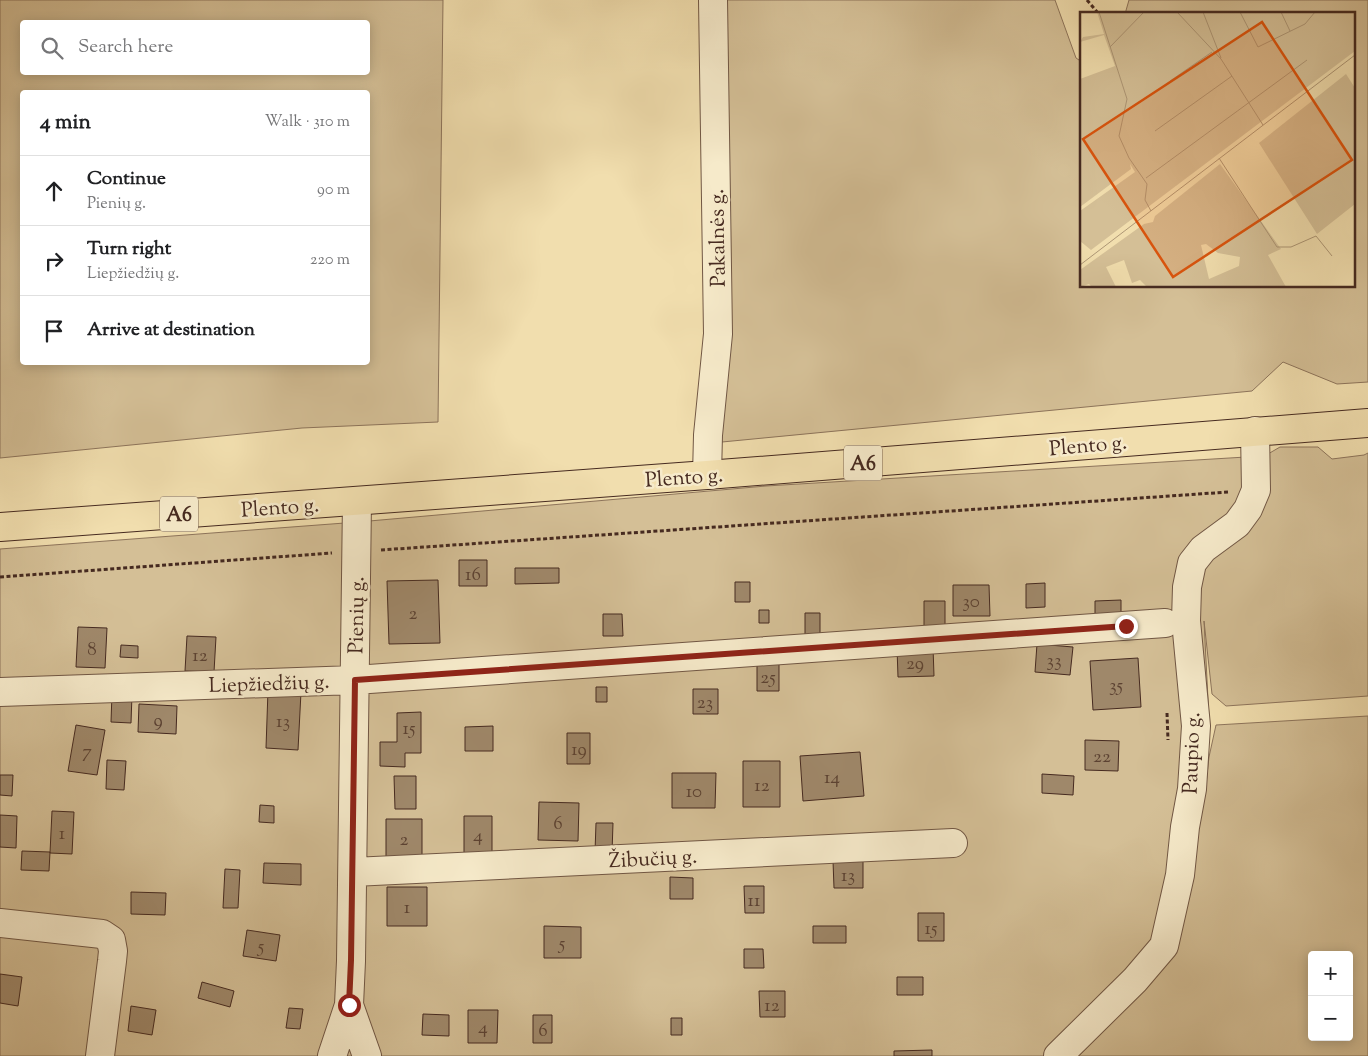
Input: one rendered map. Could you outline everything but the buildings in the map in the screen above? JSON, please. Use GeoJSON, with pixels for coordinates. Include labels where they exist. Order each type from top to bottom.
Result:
{"type":"FeatureCollection","features":[{"type":"Feature","properties":{"kind":"highway","name":"Plento g."},"geometry":{"type":"LineString","coordinates":[[0,527],[707,475],[1368,423]]}},
{"type":"Feature","properties":{"kind":"street","name":"Pakalnės g."},"geometry":{"type":"LineString","coordinates":[[707,475],[708,435],[718,334],[713,0]]}},
{"type":"Feature","properties":{"kind":"street","name":"Paupio g."},"geometry":{"type":"LineString","coordinates":[[1058,1056],[1134,980],[1164,946],[1180,875],[1185,827],[1192,789],[1196,726],[1186,621],[1187,587],[1192,563],[1203,549],[1237,524],[1248,509],[1256,490],[1255,432]]}},
{"type":"Feature","properties":{"kind":"street","name":"Pienių g."},"geometry":{"type":"LineString","coordinates":[[357,501],[349,1005],[367,1056]]}},
{"type":"Feature","properties":{"kind":"street","name":"Liepžiedžių g."},"geometry":{"type":"LineString","coordinates":[[0,692],[355,680],[1166,623]]}},
{"type":"Feature","properties":{"kind":"street","name":"Žibučių g."},"geometry":{"type":"LineString","coordinates":[[352,872],[953,844]]}},
{"type":"Feature","properties":{"kind":"street"},"geometry":{"type":"LineString","coordinates":[[0,923],[102,934],[111,940],[113,951],[100,1056]]}},
{"type":"Feature","properties":{"kind":"street"},"geometry":{"type":"LineString","coordinates":[[332,1056],[349,1005]]}},
{"type":"Feature","properties":{"kind":"path"},"geometry":{"type":"LineString","coordinates":[[1087,0],[1097,12]]}},
{"type":"Feature","properties":{"kind":"path"},"geometry":{"type":"LineString","coordinates":[[0,577],[1256,490]]}},
{"type":"Feature","properties":{"kind":"shaded area"},"geometry":{"type":"Polygon","coordinates":[[[0,0],[443,0],[438,422],[302,428],[0,458],[0,0]]]}},
{"type":"Feature","properties":{"kind":"shaded area"},"geometry":{"type":"Polygon","coordinates":[[[710,0],[1055,0],[1076,58],[1080,61],[1080,288],[1356,288],[1356,12],[1126,12],[1129,0],[1368,0],[1368,382],[1337,384],[1283,362],[1252,391],[722,442],[708,435],[710,0]]]}},
{"type":"Feature","properties":{"kind":"shaded area"},"geometry":{"type":"Polygon","coordinates":[[[1280,447],[1318,447],[1332,459],[1368,453],[1368,696],[1226,706],[1212,694],[1204,621],[1209,719],[1199,800],[1205,793],[1209,757],[1216,725],[1368,716],[1368,1056],[0,1056],[0,549],[358,522],[766,486],[1246,457],[1268,454],[1280,447]]]}},
{"type":"Feature","properties":{"kind":"route"},"geometry":{"type":"LineString","coordinates":[[349,1005],[355,680],[1126,626]]}}]}
